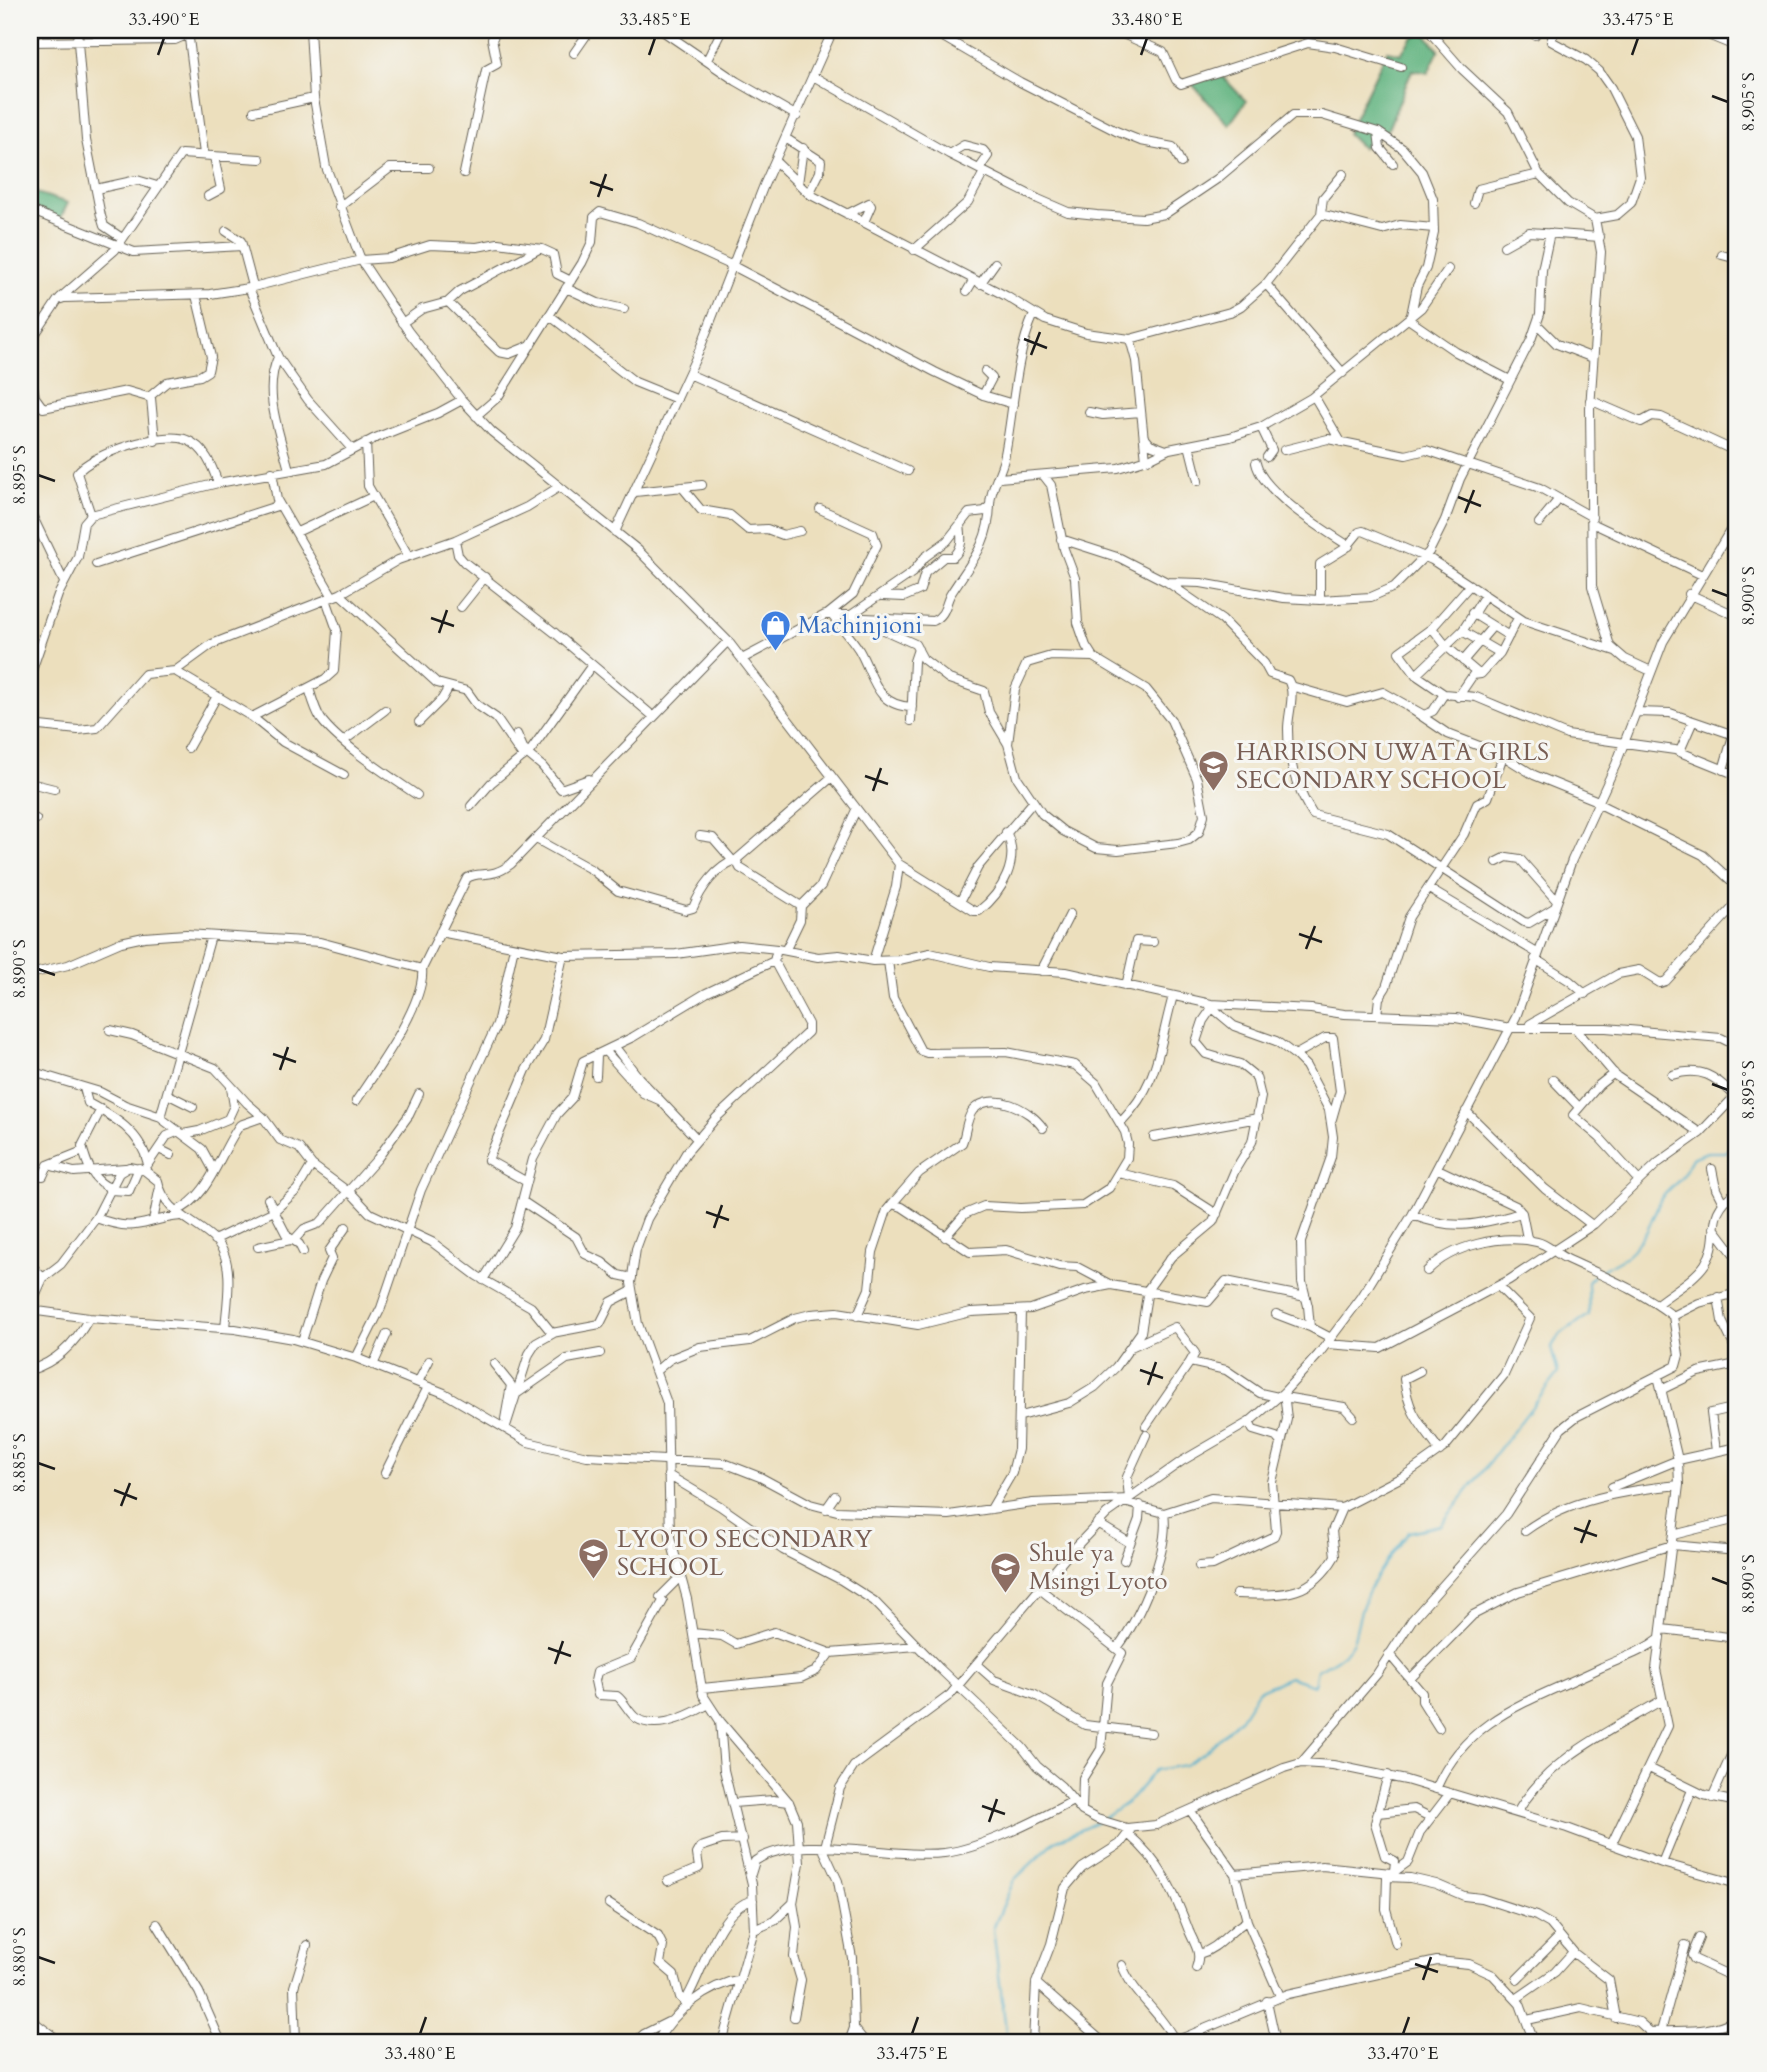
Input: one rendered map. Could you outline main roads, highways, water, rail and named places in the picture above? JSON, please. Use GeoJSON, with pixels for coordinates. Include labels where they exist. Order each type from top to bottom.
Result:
{"type":"FeatureCollection","features":[{"type":"Feature","properties":{"kind":"waterway"},"geometry":{"type":"LineString","coordinates":[[1598,1272],[1628,1255],[1647,1231],[1661,1198],[1682,1177],[1692,1158],[1707,1152],[1726,1152],[1737,1136]]}},
{"type":"Feature","properties":{"kind":"waterway"},"geometry":{"type":"LineString","coordinates":[[1103,1819],[1129,1801],[1155,1770],[1185,1765],[1204,1753],[1241,1718],[1258,1691],[1290,1677],[1314,1685],[1317,1670],[1349,1649],[1368,1593],[1396,1548],[1409,1532],[1441,1525],[1558,1373],[1551,1348],[1560,1334],[1589,1315],[1588,1282],[1594,1276]]}},
{"type":"Feature","properties":{"kind":"waterway"},"geometry":{"type":"LineString","coordinates":[[1004,2042],[1006,2030],[993,1929],[1014,1880],[1055,1841],[1098,1822]]}},
{"type":"Feature","properties":{"kind":"place","name":"Machinjioni"},"geometry":{"type":"Point","coordinates":[775,652]}},
{"type":"Feature","properties":{"kind":"place","name":"HARRISON UWATA GIRLS SECONDARY SCHOOL"},"geometry":{"type":"Point","coordinates":[1213,793]}},
{"type":"Feature","properties":{"kind":"place","name":"LYOTO SECONDARY SCHOOL"},"geometry":{"type":"Point","coordinates":[594,1580]}},
{"type":"Feature","properties":{"kind":"place","name":"Shule ya Msingi Lyoto"},"geometry":{"type":"Point","coordinates":[1006,1594]}}]}
